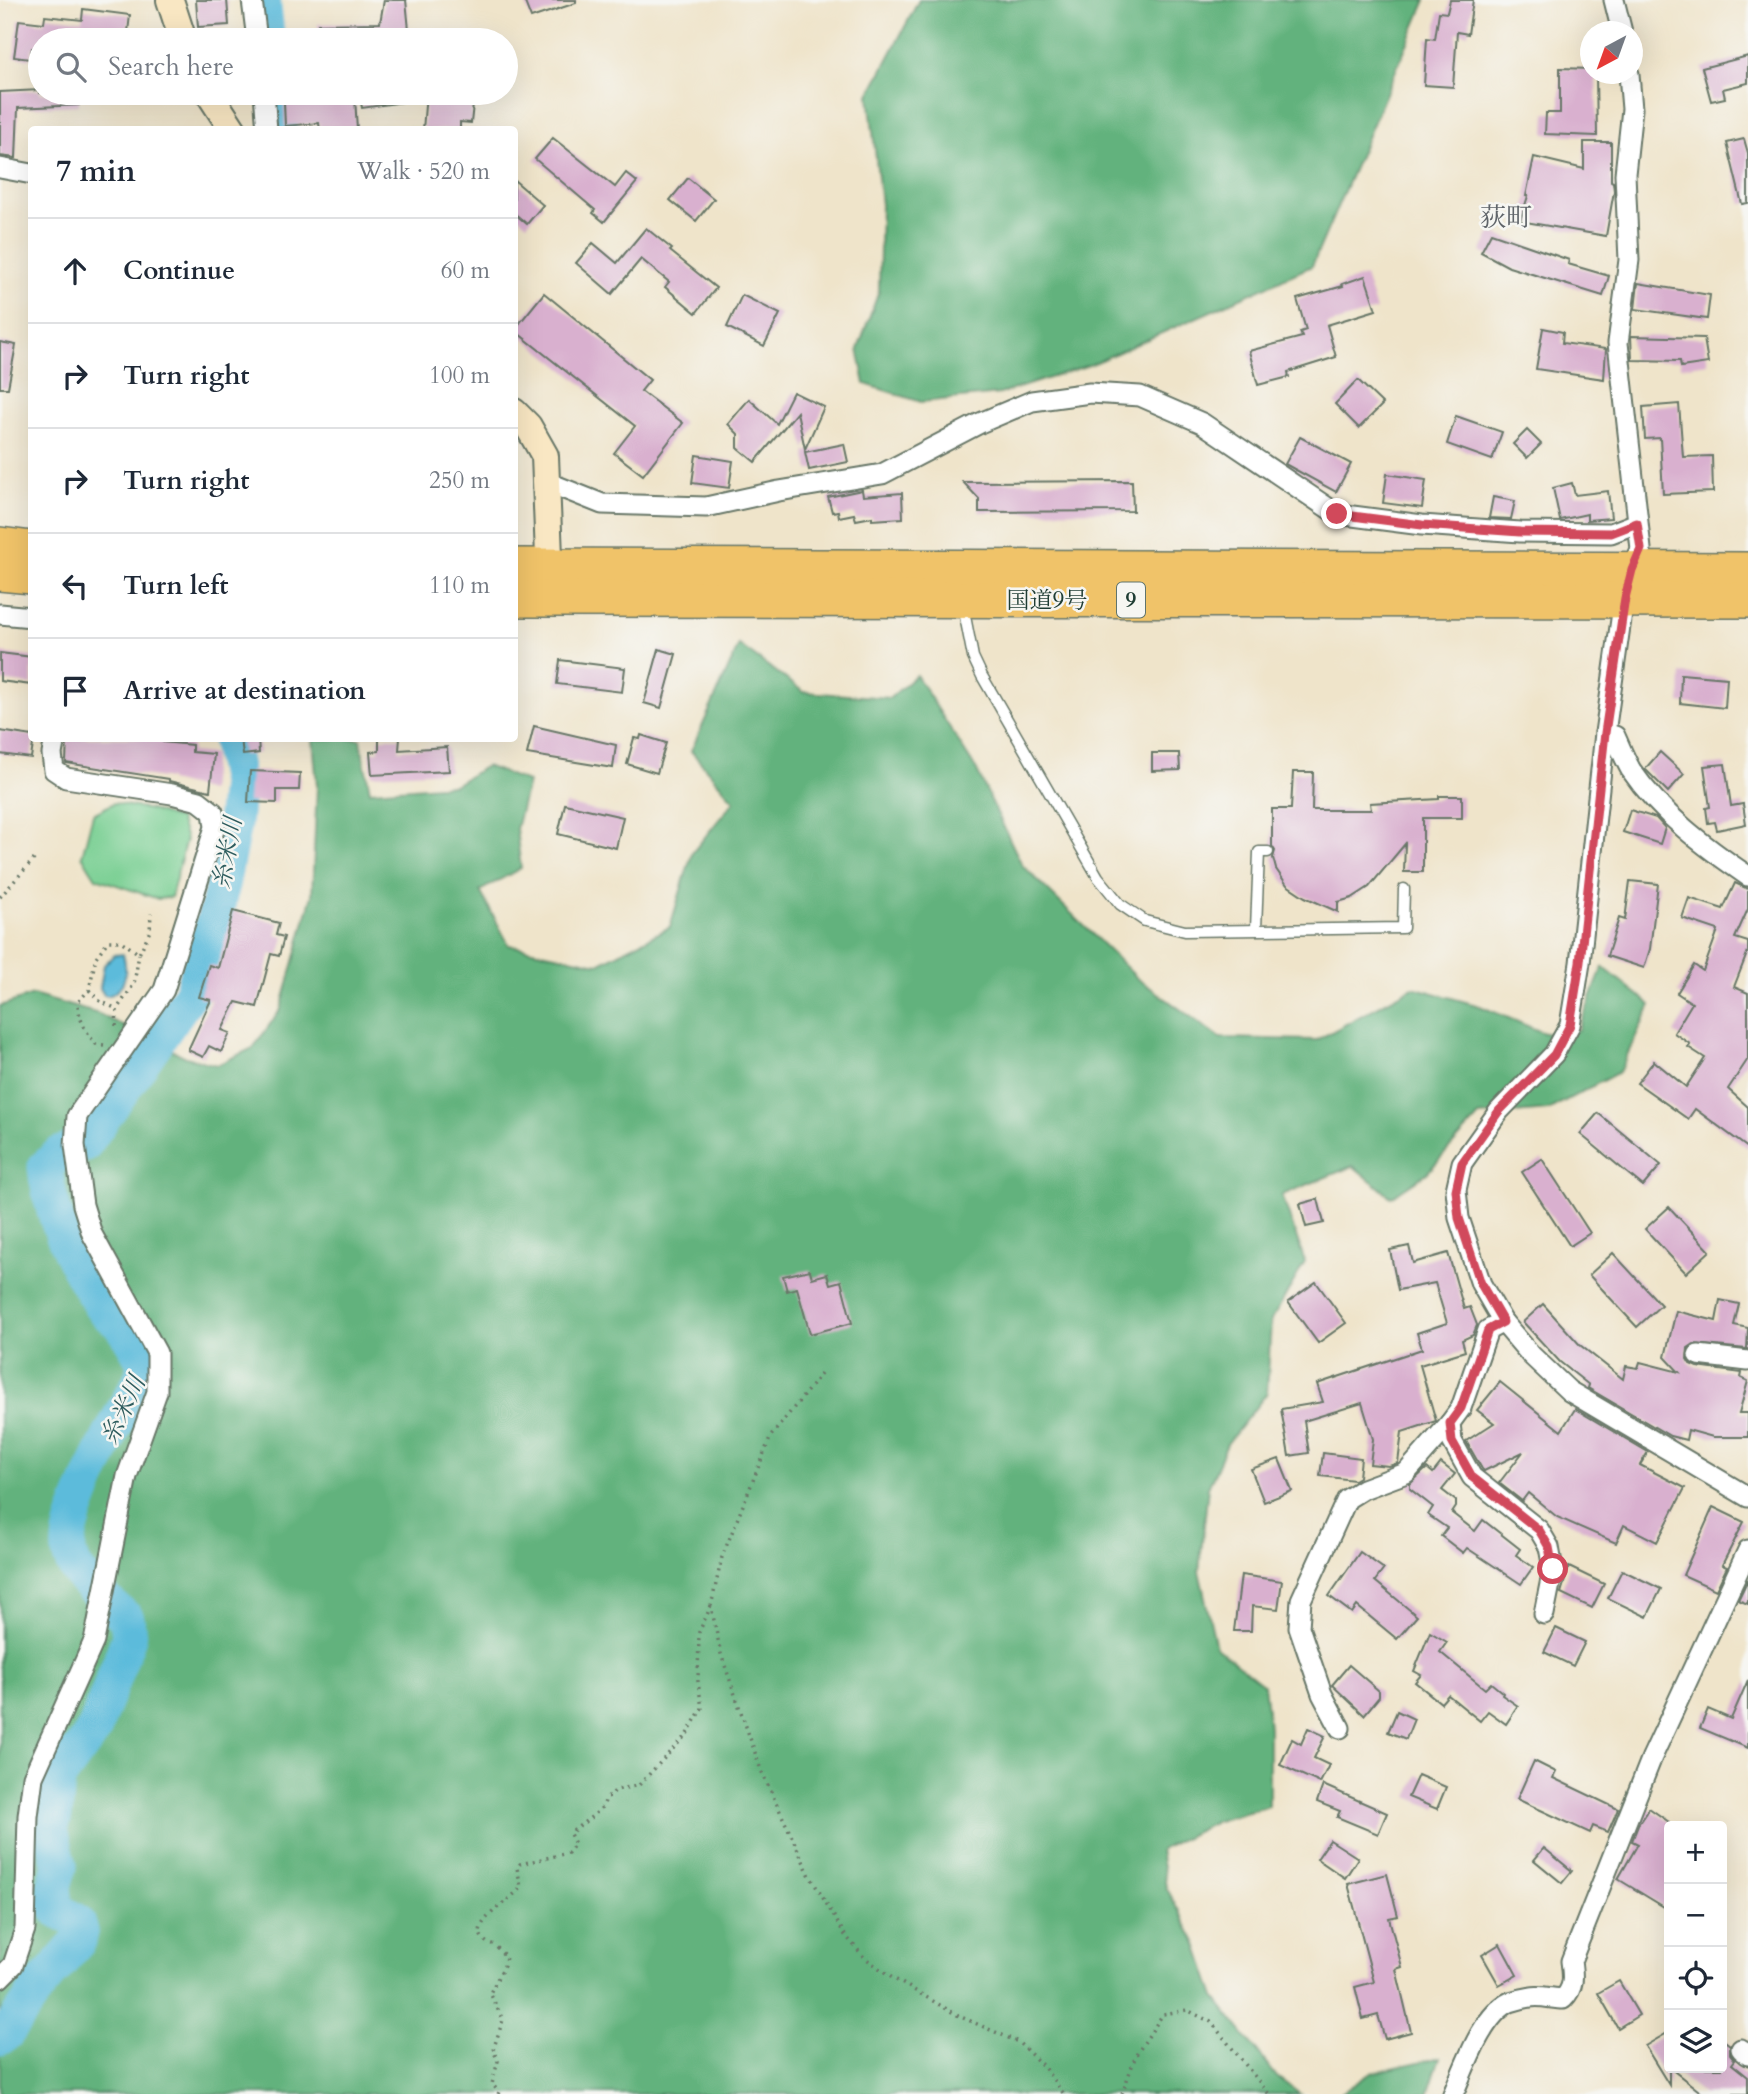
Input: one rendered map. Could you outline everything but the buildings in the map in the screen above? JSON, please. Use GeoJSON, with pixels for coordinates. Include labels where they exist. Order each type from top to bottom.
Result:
{"type":"FeatureCollection","features":[{"type":"Feature","properties":{"kind":"highway"},"geometry":{"type":"LineString","coordinates":[[0,545],[28,548]]}},
{"type":"Feature","properties":{"kind":"highway","name":"国道9号"},"geometry":{"type":"LineString","coordinates":[[518,568],[550,583],[743,600],[1527,601],[1628,584],[1748,570]]}},
{"type":"Feature","properties":{"kind":"highway"},"geometry":{"type":"LineString","coordinates":[[0,573],[28,576]]}},
{"type":"Feature","properties":{"kind":"highway","name":"国道9号"},"geometry":{"type":"LineString","coordinates":[[518,597],[550,583],[1628,584],[1748,600]]}},
{"type":"Feature","properties":{"kind":"street"},"geometry":{"type":"LineString","coordinates":[[170,0],[179,28]]}},
{"type":"Feature","properties":{"kind":"street"},"geometry":{"type":"LineString","coordinates":[[252,0],[256,28]]}},
{"type":"Feature","properties":{"kind":"street"},"geometry":{"type":"LineString","coordinates":[[1614,0],[1619,21]]}},
{"type":"Feature","properties":{"kind":"street"},"geometry":{"type":"LineString","coordinates":[[1630,84],[1632,109],[1625,174],[1629,260],[1618,343],[1641,549],[1628,584],[1605,733],[1580,962],[1570,1025],[1554,1055],[1499,1111],[1462,1163],[1456,1190],[1459,1218],[1481,1284],[1503,1322],[1531,1355],[1569,1391],[1748,1497]]}},
{"type":"Feature","properties":{"kind":"street"},"geometry":{"type":"LineString","coordinates":[[217,105],[230,126]]}},
{"type":"Feature","properties":{"kind":"street"},"geometry":{"type":"LineString","coordinates":[[265,105],[267,126]]}},
{"type":"Feature","properties":{"kind":"street"},"geometry":{"type":"LineString","coordinates":[[0,168],[28,173]]}},
{"type":"Feature","properties":{"kind":"street"},"geometry":{"type":"LineString","coordinates":[[547,482],[601,504],[706,507],[779,491],[882,474],[980,423],[1032,401],[1090,393],[1140,396],[1202,422],[1337,514],[1422,525],[1520,532],[1611,533],[1637,523]]}},
{"type":"Feature","properties":{"kind":"street"},"geometry":{"type":"LineString","coordinates":[[518,416],[528,426],[545,456],[550,583]]}},
{"type":"Feature","properties":{"kind":"street"},"geometry":{"type":"LineString","coordinates":[[0,614],[28,617]]}},
{"type":"Feature","properties":{"kind":"street"},"geometry":{"type":"LineString","coordinates":[[1605,733],[1615,736],[1630,768],[1659,806],[1748,876]]}},
{"type":"Feature","properties":{"kind":"street"},"geometry":{"type":"LineString","coordinates":[[0,1978],[13,1965],[25,1929],[28,1816],[33,1777],[93,1642],[127,1476],[157,1392],[157,1353],[92,1234],[83,1206],[75,1145],[77,1116],[113,1051],[164,990],[215,827],[213,812],[199,801],[172,794],[66,778],[54,770],[52,754],[54,742]]}},
{"type":"Feature","properties":{"kind":"street"},"geometry":{"type":"LineString","coordinates":[[1340,1728],[1322,1694],[1299,1627],[1301,1600],[1347,1499],[1363,1489],[1406,1473],[1461,1408],[1488,1330],[1503,1322]]}},
{"type":"Feature","properties":{"kind":"street"},"geometry":{"type":"LineString","coordinates":[[1698,1355],[1748,1361]]}},
{"type":"Feature","properties":{"kind":"street"},"geometry":{"type":"LineString","coordinates":[[1450,1423],[1452,1441],[1472,1477],[1539,1530],[1549,1547],[1553,1569],[1544,1614]]}},
{"type":"Feature","properties":{"kind":"street"},"geometry":{"type":"LineString","coordinates":[[1453,2094],[1473,2049],[1490,2020],[1509,2003],[1535,1996],[1563,1999],[1571,1991],[1572,1961],[1653,1757],[1748,1550]]}},
{"type":"Feature","properties":{"kind":"lane"},"geometry":{"type":"LineString","coordinates":[[962,599],[973,657],[982,676],[1098,877],[1120,904],[1145,921],[1185,931],[1403,928],[1404,889]]}},
{"type":"Feature","properties":{"kind":"lane"},"geometry":{"type":"LineString","coordinates":[[1256,929],[1259,852],[1268,852]]}},
{"type":"Feature","properties":{"kind":"path"},"geometry":{"type":"LineString","coordinates":[[0,897],[36,857]]}},
{"type":"Feature","properties":{"kind":"path"},"geometry":{"type":"LineString","coordinates":[[139,954],[121,941],[108,941],[96,957],[89,990],[78,1002],[78,1012],[96,1045],[113,1051],[117,1009],[134,984],[139,954],[150,930],[151,914]]}},
{"type":"Feature","properties":{"kind":"path"},"geometry":{"type":"LineString","coordinates":[[89,990],[100,1001],[117,1009]]}},
{"type":"Feature","properties":{"kind":"path"},"geometry":{"type":"LineString","coordinates":[[498,2094],[492,2084],[498,2061],[493,2050],[503,2020],[490,1993],[506,1957],[495,1945],[482,1938],[479,1931],[481,1924],[499,1905],[516,1895],[521,1887],[517,1868],[520,1864],[568,1853],[575,1844],[570,1834],[582,1822],[601,1811],[605,1800],[616,1790],[639,1785],[687,1734],[702,1708],[698,1682],[699,1632],[711,1606],[722,1557],[771,1436],[821,1374]]}},
{"type":"Feature","properties":{"kind":"path"},"geometry":{"type":"LineString","coordinates":[[711,1606],[721,1654],[761,1770],[810,1876],[845,1935],[864,1957],[891,1977],[959,2016],[1018,2042],[1043,2066],[1064,2094]]}},
{"type":"Feature","properties":{"kind":"path"},"geometry":{"type":"LineString","coordinates":[[1122,2094],[1136,2054],[1163,2014],[1187,2010],[1211,2022],[1269,2094]]}},
{"type":"Feature","properties":{"kind":"green space"},"geometry":{"type":"Polygon","coordinates":[[[919,0],[1426,0],[1312,266],[1092,364],[1000,394],[921,402],[865,384],[858,349],[879,291],[881,205],[869,95],[919,0]]]}},
{"type":"Feature","properties":{"kind":"green space"},"geometry":{"type":"Polygon","coordinates":[[[739,645],[804,692],[890,698],[916,675],[976,769],[1022,865],[1137,978],[1220,1038],[1317,1040],[1413,987],[1480,1006],[1544,1033],[1578,1030],[1603,967],[1651,1005],[1619,1072],[1548,1110],[1479,1116],[1427,1173],[1391,1197],[1353,1166],[1282,1195],[1305,1262],[1271,1321],[1267,1393],[1227,1444],[1208,1488],[1199,1571],[1216,1647],[1264,1685],[1269,1728],[1269,1806],[1217,1821],[1160,1850],[1166,1887],[1197,1944],[1215,1997],[1277,2077],[1300,2094],[0,2094],[0,1006],[33,995],[99,1014],[186,1057],[217,1065],[253,1048],[281,1009],[312,895],[317,786],[313,742],[361,742],[370,791],[454,785],[486,766],[528,782],[516,829],[521,868],[480,891],[509,945],[598,964],[670,927],[692,853],[734,801],[691,751],[739,645]]]}},
{"type":"Feature","properties":{"kind":"green space"},"geometry":{"type":"Polygon","coordinates":[[[114,803],[179,819],[186,839],[171,897],[158,899],[96,878],[82,856],[93,814],[114,803]]]}},
{"type":"Feature","properties":{"kind":"green space"},"geometry":{"type":"Polygon","coordinates":[[[1440,2057],[1428,2094],[1340,2094],[1371,2073],[1440,2057]]]}},
{"type":"Feature","properties":{"kind":"water"},"geometry":{"type":"Polygon","coordinates":[[[123,954],[125,973],[122,984],[114,993],[104,995],[100,988],[104,965],[114,955],[123,954]]]}},
{"type":"Feature","properties":{"kind":"waterway","name":"糸米川"},"geometry":{"type":"LineString","coordinates":[[263,0],[266,28]]}},
{"type":"Feature","properties":{"kind":"waterway","name":"糸米川"},"geometry":{"type":"LineString","coordinates":[[277,105],[280,126]]}},
{"type":"Feature","properties":{"kind":"waterway","name":"糸米川"},"geometry":{"type":"LineString","coordinates":[[0,2038],[7,2033],[38,1988],[79,1941],[81,1932],[78,1922],[56,1909],[54,1886],[60,1866],[51,1830],[58,1779],[94,1730],[129,1637],[127,1619],[80,1574],[70,1556],[69,1543],[72,1525],[88,1482],[140,1381],[143,1370],[142,1361],[134,1345],[120,1325],[103,1309],[65,1241],[52,1204],[45,1167],[59,1154],[85,1144],[191,993],[219,901],[234,824],[238,783],[230,742]]}},
{"type":"Feature","properties":{"kind":"district","name":"荻町"},"geometry":{"type":"Point","coordinates":[1506,217]}},
{"type":"Feature","properties":{"kind":"route"},"geometry":{"type":"LineString","coordinates":[[1337,514],[1422,525],[1520,532],[1611,533],[1637,523],[1641,549],[1625,598],[1605,733],[1588,869],[1580,962],[1570,1025],[1554,1055],[1499,1111],[1462,1163],[1456,1190],[1459,1218],[1481,1284],[1503,1322],[1488,1330],[1461,1408],[1450,1423],[1452,1441],[1472,1477],[1539,1530],[1549,1547],[1553,1569]]}}]}
